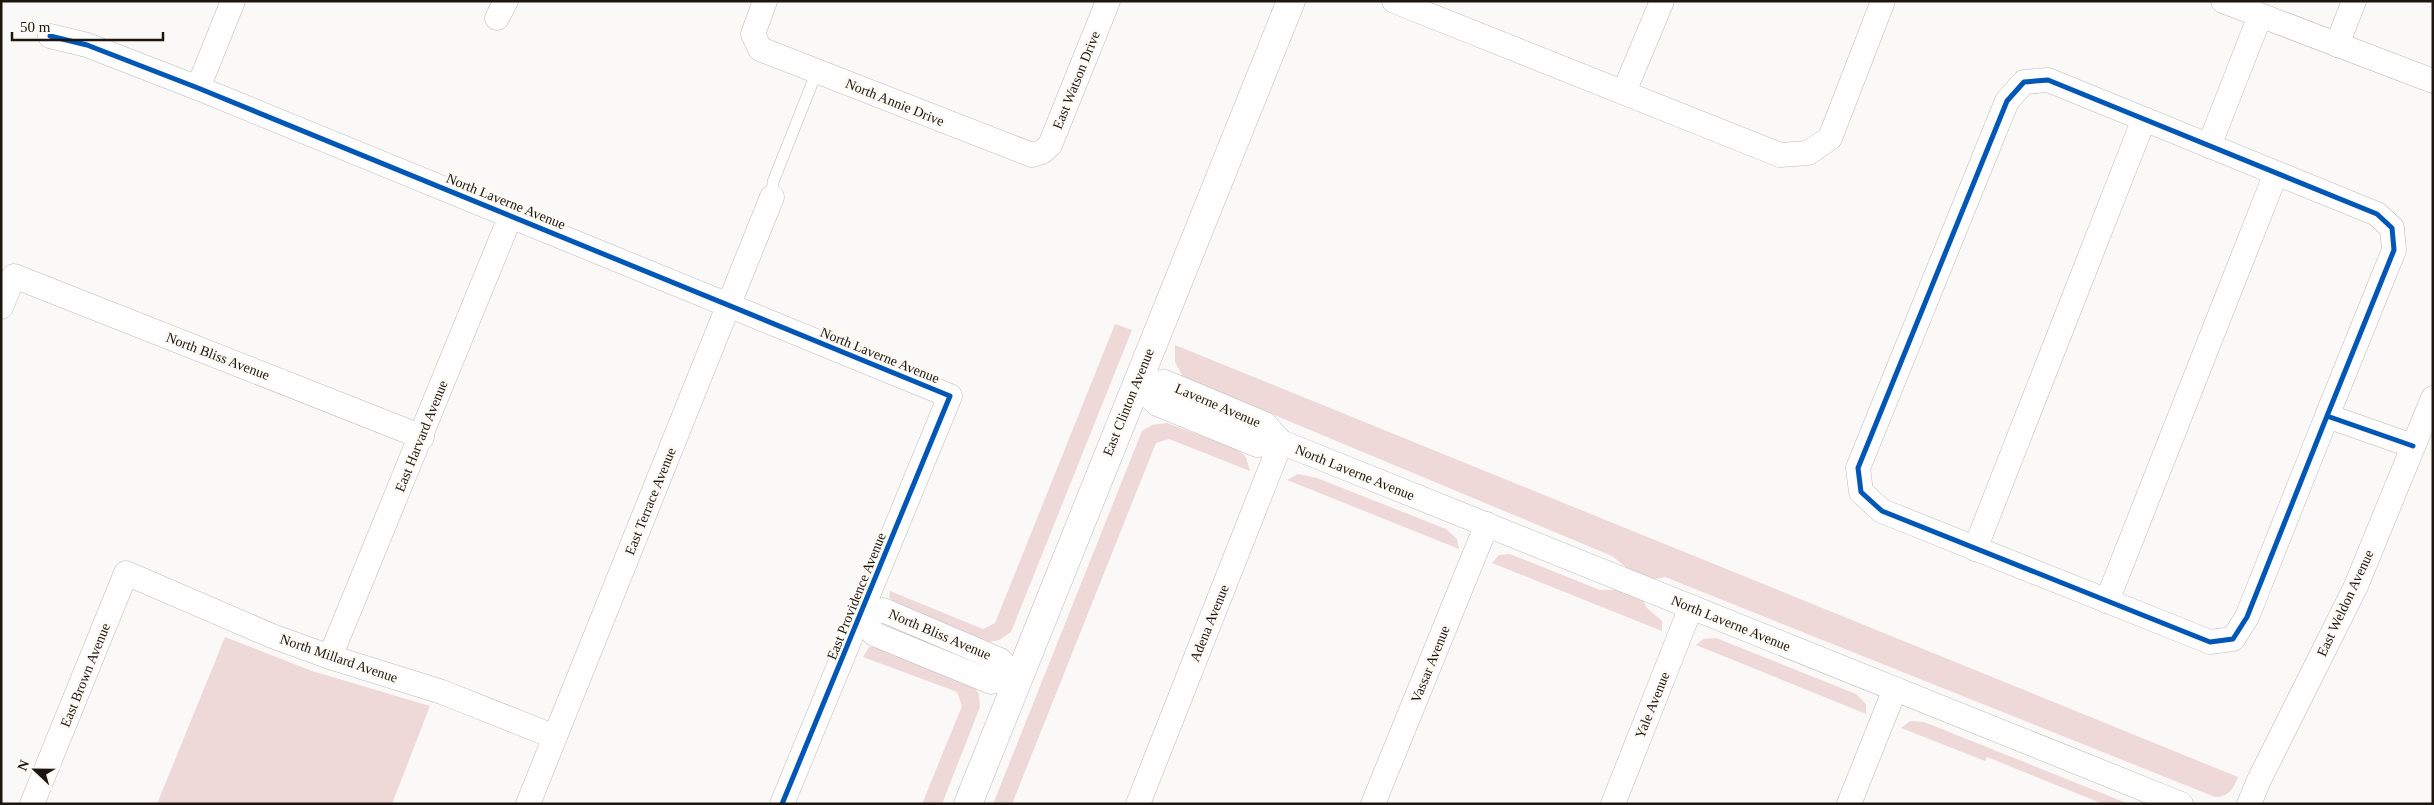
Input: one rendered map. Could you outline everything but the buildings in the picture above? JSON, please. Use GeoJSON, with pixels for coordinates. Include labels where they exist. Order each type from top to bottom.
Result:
{"type":"FeatureCollection","features":[{"type":"Feature","properties":{"kind":"street"},"geometry":{"type":"LineString","coordinates":[[198,88],[233,1]]}},
{"type":"Feature","properties":{"kind":"street","name":"North Annie Drive"},"geometry":{"type":"LineString","coordinates":[[765,1],[753,34],[760,49],[1022,153],[1037,154]]}},
{"type":"Feature","properties":{"kind":"street","name":"East Watson Drive"},"geometry":{"type":"LineString","coordinates":[[1037,154],[1050,145],[1108,1]]}},
{"type":"Feature","properties":{"kind":"street","name":"East Clinton Avenue"},"geometry":{"type":"LineString","coordinates":[[968,804],[1016,678],[1291,1]]}},
{"type":"Feature","properties":{"kind":"street"},"geometry":{"type":"LineString","coordinates":[[1394,1],[1437,9],[1624,92],[1780,155],[1808,153],[1830,138],[1883,1]]}},
{"type":"Feature","properties":{"kind":"street"},"geometry":{"type":"LineString","coordinates":[[1624,92],[1662,1]]}},
{"type":"Feature","properties":{"kind":"street"},"geometry":{"type":"LineString","coordinates":[[2223,1],[2336,46],[2433,81]]}},
{"type":"Feature","properties":{"kind":"street"},"geometry":{"type":"LineString","coordinates":[[2336,46],[2354,1]]}},
{"type":"Feature","properties":{"kind":"street"},"geometry":{"type":"LineString","coordinates":[[2209,146],[2260,16]]}},
{"type":"Feature","properties":{"kind":"street","name":"North Laverne Avenue"},"geometry":{"type":"LineString","coordinates":[[50,36],[87,45],[198,88],[950,396]]}},
{"type":"Feature","properties":{"kind":"street"},"geometry":{"type":"LineString","coordinates":[[2048,80],[2144,119],[2377,214],[2392,228],[2394,250],[2247,617],[2233,639],[2210,642],[1882,511],[1861,492],[1858,468],[2007,101],[2024,82],[2048,80]]}},
{"type":"Feature","properties":{"kind":"street"},"geometry":{"type":"LineString","coordinates":[[1975,548],[2144,119]]}},
{"type":"Feature","properties":{"kind":"street"},"geometry":{"type":"LineString","coordinates":[[2107,601],[2276,173]]}},
{"type":"Feature","properties":{"kind":"street","name":"East Terrace Avenue"},"geometry":{"type":"LineString","coordinates":[[528,804],[772,197]]}},
{"type":"Feature","properties":{"kind":"street","name":"East Harvard Avenue"},"geometry":{"type":"LineString","coordinates":[[330,657],[422,437],[511,215]]}},
{"type":"Feature","properties":{"kind":"street","name":"North Bliss Avenue"},"geometry":{"type":"LineString","coordinates":[[1,307],[14,276],[422,437]]}},
{"type":"Feature","properties":{"kind":"street","name":"Laverne Avenue"},"geometry":{"type":"LineString","coordinates":[[1136,383],[1165,382],[1265,424],[1281,442]]}},
{"type":"Feature","properties":{"kind":"street","name":"East Providence Avenue"},"geometry":{"type":"LineString","coordinates":[[782,804],[950,396]]}},
{"type":"Feature","properties":{"kind":"street","name":"East Weldon Avenue"},"geometry":{"type":"LineString","coordinates":[[2249,804],[2258,780],[2356,586],[2433,398]]}},
{"type":"Feature","properties":{"kind":"street"},"geometry":{"type":"LineString","coordinates":[[2327,416],[2413,446]]}},
{"type":"Feature","properties":{"kind":"street","name":"North Laverne Avenue"},"geometry":{"type":"LineString","coordinates":[[1281,442],[2181,804]]}},
{"type":"Feature","properties":{"kind":"street","name":"Adena Avenue"},"geometry":{"type":"LineString","coordinates":[[1138,804],[1281,442]]}},
{"type":"Feature","properties":{"kind":"street","name":"Vassar Avenue"},"geometry":{"type":"LineString","coordinates":[[1373,804],[1487,524]]}},
{"type":"Feature","properties":{"kind":"street","name":"North Millard Avenue"},"geometry":{"type":"LineString","coordinates":[[126,573],[272,636],[330,657],[442,692],[555,737]]}},
{"type":"Feature","properties":{"kind":"street","name":"East Brown Avenue"},"geometry":{"type":"LineString","coordinates":[[32,804],[126,573]]}},
{"type":"Feature","properties":{"kind":"street","name":"Yale Avenue"},"geometry":{"type":"LineString","coordinates":[[1612,804],[1692,607]]}},
{"type":"Feature","properties":{"kind":"street","name":"North Bliss Avenue"},"geometry":{"type":"LineString","coordinates":[[861,615],[874,634],[991,682],[1016,678]]}},
{"type":"Feature","properties":{"kind":"street"},"geometry":{"type":"LineString","coordinates":[[1850,804],[1895,689]]}},
{"type":"Feature","properties":{"kind":"lane"},"geometry":{"type":"LineString","coordinates":[[772,197],[773,182],[817,71]]}},
{"type":"Feature","properties":{"kind":"shaded area"},"geometry":{"type":"Polygon","coordinates":[[[1115,324],[1132,330],[1011,632],[999,640],[989,642],[895,604],[889,597],[890,591],[983,629],[995,623],[1115,324]]]}},
{"type":"Feature","properties":{"kind":"shaded area"},"geometry":{"type":"Polygon","coordinates":[[[1175,345],[2238,777],[2230,792],[2224,796],[2215,797],[1665,577],[1657,579],[1642,577],[1612,556],[1183,377],[1175,362],[1175,345]]]}},
{"type":"Feature","properties":{"kind":"shaded area"},"geometry":{"type":"Polygon","coordinates":[[[1167,423],[1237,449],[1246,457],[1250,471],[1169,439],[1156,443],[1012,804],[993,804],[1142,431],[1152,425],[1167,423]]]}},
{"type":"Feature","properties":{"kind":"shaded area"},"geometry":{"type":"Polygon","coordinates":[[[1298,474],[1317,478],[1446,529],[1457,539],[1459,549],[1287,480],[1298,474]]]}},
{"type":"Feature","properties":{"kind":"shaded area"},"geometry":{"type":"Polygon","coordinates":[[[1510,554],[1600,590],[1618,590],[1642,599],[1647,608],[1662,621],[1662,631],[1492,563],[1499,555],[1510,554]]]}},
{"type":"Feature","properties":{"kind":"shaded area"},"geometry":{"type":"Polygon","coordinates":[[[225,637],[312,671],[430,706],[392,804],[157,804],[225,637]]]}},
{"type":"Feature","properties":{"kind":"shaded area"},"geometry":{"type":"Polygon","coordinates":[[[1716,638],[1856,694],[1866,704],[1866,714],[1696,645],[1703,639],[1716,638]]]}},
{"type":"Feature","properties":{"kind":"shaded area"},"geometry":{"type":"Polygon","coordinates":[[[869,647],[879,647],[973,685],[979,694],[980,707],[942,804],[922,804],[962,706],[957,692],[863,657],[869,647]]]}},
{"type":"Feature","properties":{"kind":"shaded area"},"geometry":{"type":"Polygon","coordinates":[[[1910,721],[1924,722],[2129,804],[2103,804],[1987,757],[1985,761],[1901,728],[1910,721]]]}},
{"type":"Feature","properties":{"kind":"cycle path"},"geometry":{"type":"LineString","coordinates":[[50,36],[87,45],[198,88],[950,396],[782,804]]}},
{"type":"Feature","properties":{"kind":"cycle path"},"geometry":{"type":"LineString","coordinates":[[2327,416],[2394,250],[2392,228],[2377,214],[2048,80],[2024,82],[2007,101],[1858,468],[1861,492],[1882,511],[2210,642],[2233,639],[2247,617],[2327,416],[2413,446]]}}]}
